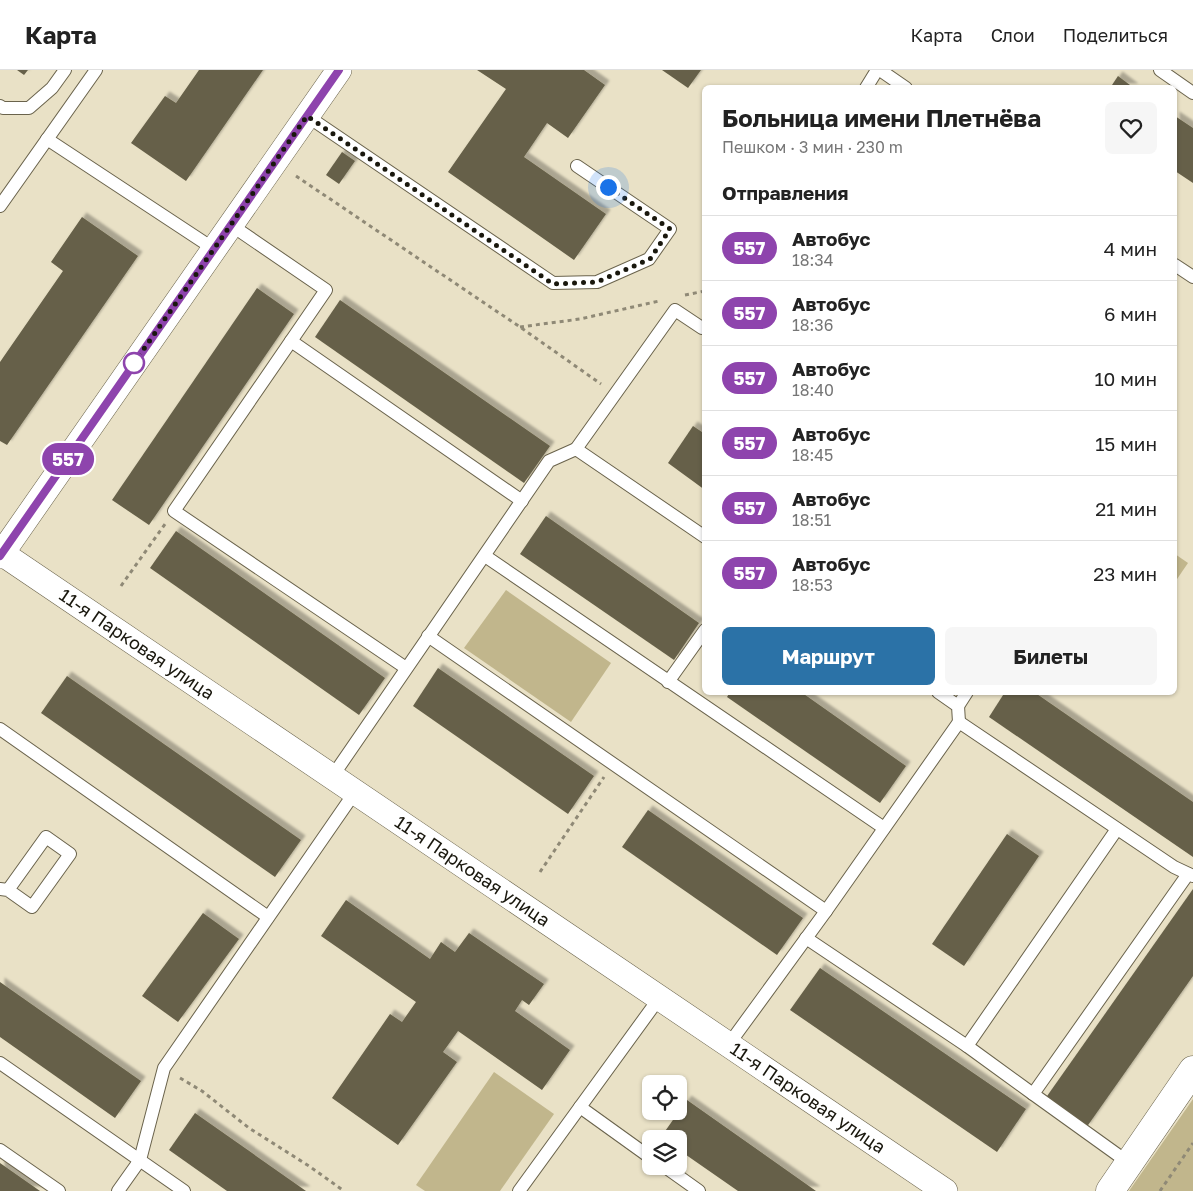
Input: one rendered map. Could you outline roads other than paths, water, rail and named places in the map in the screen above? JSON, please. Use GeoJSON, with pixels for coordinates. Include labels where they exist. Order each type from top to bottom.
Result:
{"type":"FeatureCollection","features":[{"type":"Feature","properties":{"kind":"main road"},"geometry":{"type":"LineString","coordinates":[[1110,1191],[1193,1070]]}},
{"type":"Feature","properties":{"kind":"street"},"geometry":{"type":"LineString","coordinates":[[1,554],[339,70]]}},
{"type":"Feature","properties":{"kind":"street","name":"11-я Парковая улица"},"geometry":{"type":"LineString","coordinates":[[1,554],[945,1191]]}},
{"type":"Feature","properties":{"kind":"lane"},"geometry":{"type":"LineString","coordinates":[[0,106],[3,108],[29,108],[52,88],[65,70]]}},
{"type":"Feature","properties":{"kind":"lane"},"geometry":{"type":"LineString","coordinates":[[0,206],[96,70]]}},
{"type":"Feature","properties":{"kind":"lane"},"geometry":{"type":"LineString","coordinates":[[868,85],[879,70],[902,85]]}},
{"type":"Feature","properties":{"kind":"lane"},"geometry":{"type":"LineString","coordinates":[[1160,70],[1193,93]]}},
{"type":"Feature","properties":{"kind":"lane"},"geometry":{"type":"LineString","coordinates":[[307,116],[553,284],[597,282],[650,259],[670,229],[577,166]]}},
{"type":"Feature","properties":{"kind":"lane"},"geometry":{"type":"LineString","coordinates":[[47,139],[214,249]]}},
{"type":"Feature","properties":{"kind":"lane"},"geometry":{"type":"LineString","coordinates":[[231,225],[326,290],[174,511],[406,668]]}},
{"type":"Feature","properties":{"kind":"lane"},"geometry":{"type":"LineString","coordinates":[[1177,265],[1193,277]]}},
{"type":"Feature","properties":{"kind":"lane"},"geometry":{"type":"LineString","coordinates":[[332,778],[549,461],[576,449],[675,310],[702,328]]}},
{"type":"Feature","properties":{"kind":"lane"},"geometry":{"type":"LineString","coordinates":[[291,341],[522,501]]}},
{"type":"Feature","properties":{"kind":"lane"},"geometry":{"type":"LineString","coordinates":[[576,449],[702,535]]}},
{"type":"Feature","properties":{"kind":"lane"},"geometry":{"type":"LineString","coordinates":[[485,556],[884,828]]}},
{"type":"Feature","properties":{"kind":"lane"},"geometry":{"type":"LineString","coordinates":[[668,682],[702,634]]}},
{"type":"Feature","properties":{"kind":"lane"},"geometry":{"type":"LineString","coordinates":[[428,636],[826,911]]}},
{"type":"Feature","properties":{"kind":"lane"},"geometry":{"type":"LineString","coordinates":[[942,695],[958,706]]}},
{"type":"Feature","properties":{"kind":"lane"},"geometry":{"type":"LineString","coordinates":[[729,1044],[826,911],[959,722],[958,706],[965,695]]}},
{"type":"Feature","properties":{"kind":"lane"},"geometry":{"type":"LineString","coordinates":[[959,722],[1174,867],[1191,875],[1032,1094]]}},
{"type":"Feature","properties":{"kind":"lane"},"geometry":{"type":"LineString","coordinates":[[0,729],[268,917]]}},
{"type":"Feature","properties":{"kind":"lane"},"geometry":{"type":"LineString","coordinates":[[118,1191],[140,1160],[164,1068],[355,792]]}},
{"type":"Feature","properties":{"kind":"lane"},"geometry":{"type":"LineString","coordinates":[[967,1046],[1117,829]]}},
{"type":"Feature","properties":{"kind":"lane"},"geometry":{"type":"LineString","coordinates":[[46,838],[70,854],[32,907],[4,890],[46,838]]}},
{"type":"Feature","properties":{"kind":"lane"},"geometry":{"type":"LineString","coordinates":[[806,938],[967,1046],[1129,1163]]}},
{"type":"Feature","properties":{"kind":"lane"},"geometry":{"type":"LineString","coordinates":[[519,1191],[660,997]]}},
{"type":"Feature","properties":{"kind":"lane"},"geometry":{"type":"LineString","coordinates":[[0,1063],[184,1191]]}},
{"type":"Feature","properties":{"kind":"lane"},"geometry":{"type":"LineString","coordinates":[[580,1107],[642,1152]]}},
{"type":"Feature","properties":{"kind":"lane"},"geometry":{"type":"LineString","coordinates":[[0,1150],[59,1191]]}},
{"type":"Feature","properties":{"kind":"lane"},"geometry":{"type":"LineString","coordinates":[[677,1175],[699,1191]]}}]}
